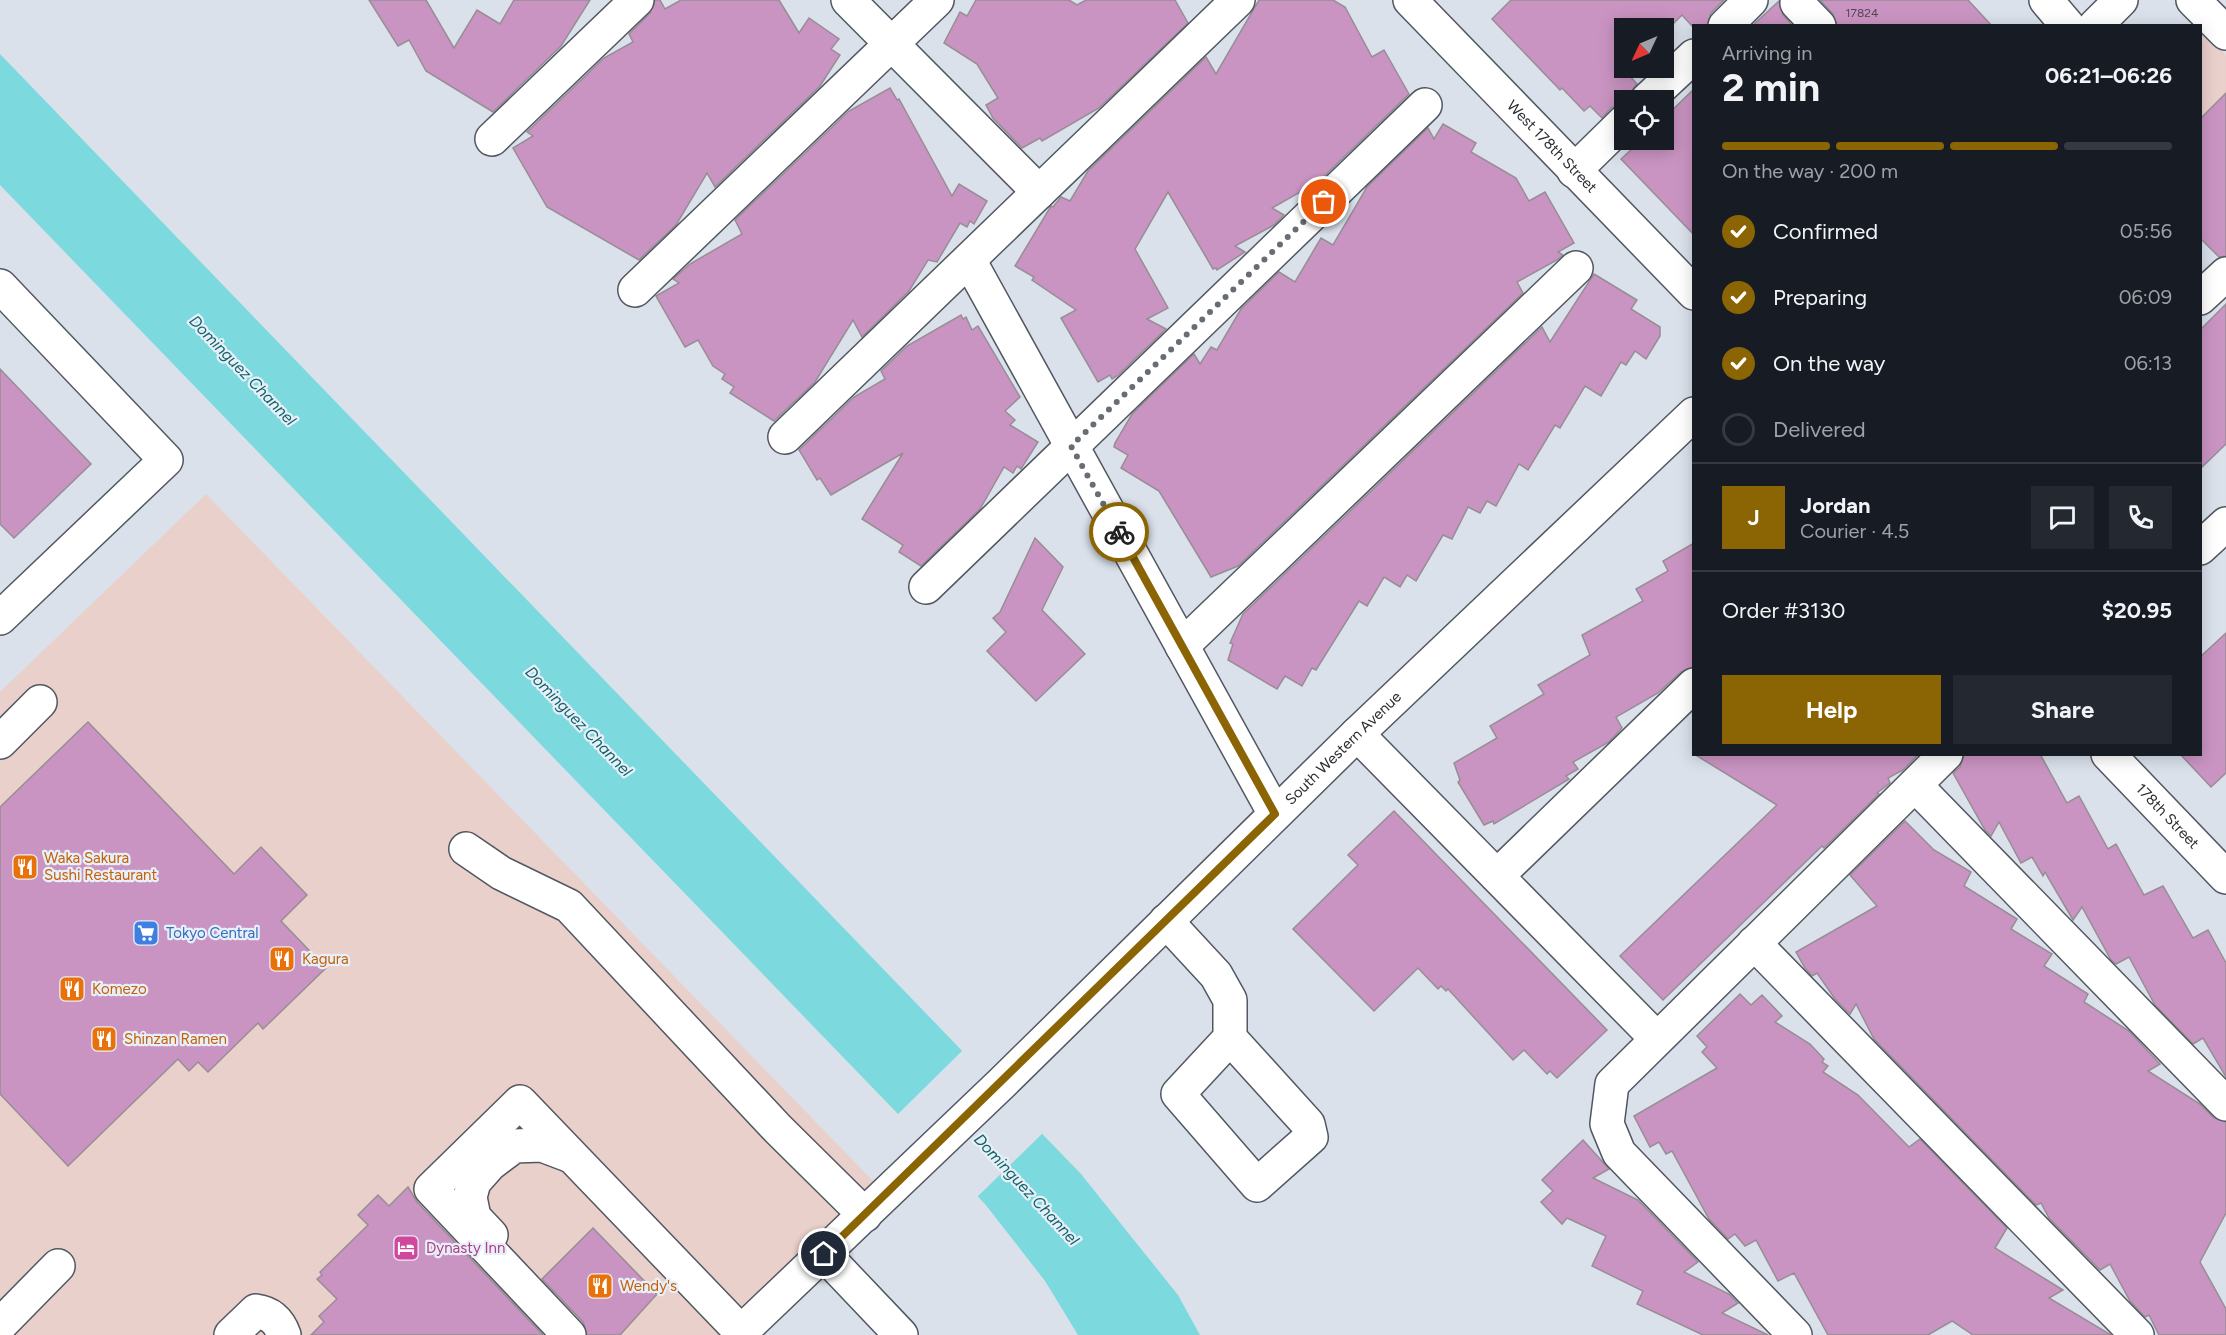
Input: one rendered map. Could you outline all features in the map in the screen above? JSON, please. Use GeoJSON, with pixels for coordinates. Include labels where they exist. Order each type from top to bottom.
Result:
{"type":"FeatureCollection","features":[{"type":"Feature","properties":{"kind":"main road"},"geometry":{"type":"LineString","coordinates":[[492,139],[637,0]]}},
{"type":"Feature","properties":{"kind":"main road"},"geometry":{"type":"LineString","coordinates":[[848,0],[1039,192]]}},
{"type":"Feature","properties":{"kind":"main road"},"geometry":{"type":"LineString","coordinates":[[635,290],[937,0]]}},
{"type":"Feature","properties":{"kind":"main road"},"geometry":{"type":"LineString","coordinates":[[785,437],[1238,0]]}},
{"type":"Feature","properties":{"kind":"main road"},"geometry":{"type":"LineString","coordinates":[[1727,24],[1751,0]]}},
{"type":"Feature","properties":{"kind":"main road"},"geometry":{"type":"LineString","coordinates":[[2046,0],[2066,24]]}},
{"type":"Feature","properties":{"kind":"main road"},"geometry":{"type":"LineString","coordinates":[[2098,24],[2121,0]]}},
{"type":"Feature","properties":{"kind":"main road"},"geometry":{"type":"LineString","coordinates":[[2193,0],[2226,33]]}},
{"type":"Feature","properties":{"kind":"main road","name":"West 178th Street"},"geometry":{"type":"LineString","coordinates":[[1412,1],[1692,291]]}},
{"type":"Feature","properties":{"kind":"main road"},"geometry":{"type":"LineString","coordinates":[[1658,90],[1692,58]]}},
{"type":"Feature","properties":{"kind":"main road"},"geometry":{"type":"LineString","coordinates":[[926,587],[1425,105]]}},
{"type":"Feature","properties":{"kind":"main road"},"geometry":{"type":"LineString","coordinates":[[1574,171],[1614,132]]}},
{"type":"Feature","properties":{"kind":"main road"},"geometry":{"type":"LineString","coordinates":[[969,260],[1275,814]]}},
{"type":"Feature","properties":{"kind":"main road"},"geometry":{"type":"LineString","coordinates":[[1182,646],[1575,268]]}},
{"type":"Feature","properties":{"kind":"main road"},"geometry":{"type":"LineString","coordinates":[[2202,296],[2226,274]]}},
{"type":"Feature","properties":{"kind":"main road"},"geometry":{"type":"LineString","coordinates":[[0,286],[166,460],[0,618]]}},
{"type":"Feature","properties":{"kind":"main road","name":"South Western Avenue"},"geometry":{"type":"LineString","coordinates":[[740,1334],[1003,1082],[1357,734],[1692,416]]}},
{"type":"Feature","properties":{"kind":"main road"},"geometry":{"type":"LineString","coordinates":[[2202,546],[2226,524]]}},
{"type":"Feature","properties":{"kind":"main road"},"geometry":{"type":"LineString","coordinates":[[1497,876],[1692,687]]}},
{"type":"Feature","properties":{"kind":"main road"},"geometry":{"type":"LineString","coordinates":[[0,742],[40,702]]}},
{"type":"Feature","properties":{"kind":"main road"},"geometry":{"type":"LineString","coordinates":[[1357,734],[1657,1039]]}},
{"type":"Feature","properties":{"kind":"main road"},"geometry":{"type":"LineString","coordinates":[[1796,1335],[1619,1153],[1607,1124],[1612,1083],[1944,756]]}},
{"type":"Feature","properties":{"kind":"main road","name":"178th Street"},"geometry":{"type":"LineString","coordinates":[[2110,756],[2226,877]]}},
{"type":"Feature","properties":{"kind":"main road"},"geometry":{"type":"LineString","coordinates":[[1915,785],[2226,1104]]}},
{"type":"Feature","properties":{"kind":"main road"},"geometry":{"type":"LineString","coordinates":[[466,849],[501,873],[569,906],[778,1129],[865,1215]]}},
{"type":"Feature","properties":{"kind":"main road"},"geometry":{"type":"LineString","coordinates":[[1166,921],[1216,975],[1230,1000],[1230,1038]]}},
{"type":"Feature","properties":{"kind":"main road"},"geometry":{"type":"LineString","coordinates":[[1754,943],[2137,1335]]}},
{"type":"Feature","properties":{"kind":"main road"},"geometry":{"type":"LineString","coordinates":[[569,1335],[431,1189],[520,1102],[740,1334]]}},
{"type":"Feature","properties":{"kind":"main road"},"geometry":{"type":"LineString","coordinates":[[571,1156],[542,1145],[514,1146],[490,1164],[474,1182],[470,1197],[474,1217],[584,1335]]}},
{"type":"Feature","properties":{"kind":"main road"},"geometry":{"type":"LineString","coordinates":[[824,1254],[901,1335]]}},
{"type":"Feature","properties":{"kind":"main road"},"geometry":{"type":"LineString","coordinates":[[0,1325],[58,1266]]}},
{"type":"Feature","properties":{"kind":"main road"},"geometry":{"type":"LineString","coordinates":[[231,1335],[256,1311],[268,1313],[278,1322],[284,1335]]}},
{"type":"Feature","properties":{"kind":"shaded area"},"geometry":{"type":"Polygon","coordinates":[[[2202,30],[2226,55],[2226,176],[2202,151],[2202,30]]]}},
{"type":"Feature","properties":{"kind":"shaded area"},"geometry":{"type":"Polygon","coordinates":[[[206,494],[876,1184],[719,1335],[0,1335],[0,692],[206,494]]]}},
{"type":"Feature","properties":{"kind":"water","name":"Dominguez Channel"},"geometry":{"type":"Polygon","coordinates":[[[0,54],[1081,1174],[1178,1295],[1200,1335],[1078,1335],[1045,1281],[985,1204],[0,185],[0,54]]]}},
{"type":"Feature","properties":{"kind":"pier"},"geometry":{"type":"Polygon","coordinates":[[[964,1049],[1044,1132],[975,1199],[895,1117],[964,1049]]]}},
{"type":"Feature","properties":{"kind":"building"},"geometry":{"type":"Polygon","coordinates":[[[369,0],[426,0],[454,48],[477,10],[500,24],[514,0],[590,0],[561,46],[493,112],[426,71],[409,40],[398,46],[369,0]]]}},
{"type":"Feature","properties":{"kind":"building"},"geometry":{"type":"Polygon","coordinates":[[[655,0],[660,0],[665,9],[681,0],[779,0],[799,33],[809,18],[839,39],[831,49],[840,55],[820,86],[715,187],[707,173],[676,225],[639,260],[547,207],[513,148],[533,136],[527,132],[604,58],[633,42],[629,34],[650,13],[655,0]]]}},
{"type":"Feature","properties":{"kind":"building"},"geometry":{"type":"Polygon","coordinates":[[[976,0],[1069,0],[1077,5],[1086,0],[1175,0],[1188,23],[1099,108],[1042,141],[1040,138],[1022,148],[993,118],[986,105],[998,98],[977,64],[944,43],[960,12],[967,16],[976,0]]]}},
{"type":"Feature","properties":{"kind":"building"},"geometry":{"type":"Polygon","coordinates":[[[1259,0],[1333,0],[1345,7],[1372,57],[1384,50],[1409,94],[1318,182],[1272,208],[1284,215],[1274,225],[1235,246],[1245,252],[1217,270],[1213,269],[1168,192],[1135,249],[1168,308],[1147,319],[1166,329],[1117,376],[1112,379],[1110,375],[1098,382],[1061,318],[1076,310],[1032,280],[1034,277],[1015,266],[1051,206],[1053,207],[1061,197],[1070,201],[1088,171],[1206,57],[1216,74],[1259,0]]]}},
{"type":"Feature","properties":{"kind":"building"},"geometry":{"type":"Polygon","coordinates":[[[1511,0],[1724,0],[1711,13],[1708,24],[1692,24],[1692,26],[1682,15],[1674,23],[1674,18],[1614,18],[1614,78],[1632,78],[1637,84],[1632,90],[1614,90],[1614,107],[1602,118],[1590,106],[1584,111],[1562,88],[1560,90],[1492,19],[1511,0]]]}},
{"type":"Feature","properties":{"kind":"building"},"geometry":{"type":"Polygon","coordinates":[[[1820,0],[1968,0],[1990,24],[1836,24],[1833,14],[1820,0]]]}},
{"type":"Feature","properties":{"kind":"building"},"geometry":{"type":"Polygon","coordinates":[[[1779,1],[1783,15],[1791,24],[1754,24],[1779,1]]]}},
{"type":"Feature","properties":{"kind":"building"},"geometry":{"type":"Polygon","coordinates":[[[890,88],[897,100],[899,99],[952,196],[959,184],[987,201],[974,224],[970,221],[967,227],[960,223],[937,262],[928,260],[909,291],[862,337],[853,320],[815,382],[774,421],[730,393],[734,387],[722,379],[725,374],[713,366],[698,340],[685,347],[656,296],[679,283],[673,279],[690,264],[742,234],[735,220],[849,111],[890,88]]]}},
{"type":"Feature","properties":{"kind":"building"},"geometry":{"type":"Polygon","coordinates":[[[1692,91],[1692,233],[1621,159],[1631,150],[1674,150],[1674,108],[1692,91]]]}},
{"type":"Feature","properties":{"kind":"building"},"geometry":{"type":"Polygon","coordinates":[[[2226,93],[2226,256],[2219,257],[2202,240],[2202,117],[2226,93]]]}},
{"type":"Feature","properties":{"kind":"building"},"geometry":{"type":"Polygon","coordinates":[[[1443,124],[1476,143],[1471,152],[1516,178],[1529,201],[1545,192],[1574,243],[1558,252],[1563,255],[1557,260],[1517,282],[1523,293],[1238,566],[1211,577],[1159,491],[1121,468],[1128,455],[1114,447],[1115,443],[1132,414],[1194,354],[1200,364],[1211,347],[1217,350],[1241,309],[1279,272],[1295,282],[1321,238],[1333,245],[1367,187],[1428,128],[1434,139],[1443,124]]]}},
{"type":"Feature","properties":{"kind":"building"},"geometry":{"type":"Polygon","coordinates":[[[1594,274],[1637,300],[1631,309],[1660,327],[1660,336],[1646,359],[1635,351],[1626,365],[1621,362],[1601,396],[1585,386],[1560,428],[1555,425],[1528,470],[1519,464],[1496,506],[1487,501],[1480,513],[1468,507],[1452,539],[1443,535],[1416,581],[1407,575],[1400,587],[1384,577],[1367,606],[1359,601],[1316,670],[1312,668],[1302,686],[1285,676],[1277,689],[1228,660],[1233,644],[1230,643],[1243,614],[1542,327],[1550,342],[1594,274]]]}},
{"type":"Feature","properties":{"kind":"building"},"geometry":{"type":"Polygon","coordinates":[[[2226,304],[2226,444],[2202,467],[2202,328],[2226,304]]]}},
{"type":"Feature","properties":{"kind":"building"},"geometry":{"type":"Polygon","coordinates":[[[961,315],[963,319],[966,317],[972,330],[978,326],[1020,397],[1005,411],[1015,420],[1010,425],[1038,442],[1021,469],[1017,466],[1013,473],[1004,467],[980,509],[921,566],[899,552],[903,545],[862,519],[903,453],[831,495],[820,478],[817,480],[799,450],[854,397],[885,379],[881,371],[907,346],[961,315]]]}},
{"type":"Feature","properties":{"kind":"building"},"geometry":{"type":"Polygon","coordinates":[[[0,369],[91,464],[14,538],[0,524],[0,369]]]}},
{"type":"Feature","properties":{"kind":"building"},"geometry":{"type":"Polygon","coordinates":[[[1035,538],[1063,567],[1042,610],[1085,654],[1036,701],[987,651],[1006,632],[993,618],[1000,612],[1035,538]]]}},
{"type":"Feature","properties":{"kind":"building"},"geometry":{"type":"Polygon","coordinates":[[[1692,544],[1692,668],[1681,672],[1658,693],[1616,717],[1622,728],[1609,742],[1573,762],[1578,769],[1566,776],[1569,779],[1494,824],[1493,821],[1484,825],[1458,782],[1460,780],[1454,763],[1497,738],[1490,726],[1544,694],[1538,685],[1590,655],[1582,635],[1643,601],[1636,589],[1668,571],[1663,561],[1692,544]]]}},
{"type":"Feature","properties":{"kind":"building"},"geometry":{"type":"Polygon","coordinates":[[[2226,633],[2226,773],[2211,787],[2182,756],[2202,756],[2202,655],[2226,633]]]}},
{"type":"Feature","properties":{"kind":"building","name":"Tokyo Central"},"geometry":{"type":"Polygon","coordinates":[[[88,722],[234,874],[261,847],[307,895],[281,921],[326,968],[263,1029],[258,1023],[208,1072],[198,1062],[189,1071],[178,1059],[68,1166],[0,1094],[0,807],[88,722]]]}},
{"type":"Feature","properties":{"kind":"building"},"geometry":{"type":"Polygon","coordinates":[[[1697,756],[1917,756],[1903,770],[1888,778],[1890,783],[1877,793],[1879,794],[1663,1000],[1620,956],[1777,805],[1697,756]]]}},
{"type":"Feature","properties":{"kind":"building"},"geometry":{"type":"Polygon","coordinates":[[[1963,756],[2041,756],[2067,803],[2079,796],[2108,849],[2116,844],[2144,895],[2163,886],[2193,938],[2208,930],[2226,963],[2226,1077],[2203,1038],[2193,1044],[2155,1005],[2129,957],[2116,964],[2111,960],[2082,907],[2073,920],[2045,872],[2043,876],[2032,857],[2021,863],[1999,822],[1991,836],[1985,830],[1953,773],[1960,767],[1963,756]]]}},
{"type":"Feature","properties":{"kind":"building"},"geometry":{"type":"Polygon","coordinates":[[[1394,811],[1607,1030],[1557,1078],[1550,1071],[1547,1074],[1524,1050],[1513,1060],[1448,989],[1446,991],[1441,986],[1438,989],[1418,968],[1374,1011],[1293,929],[1358,865],[1348,855],[1394,811]]]}},
{"type":"Feature","properties":{"kind":"building"},"geometry":{"type":"Polygon","coordinates":[[[1905,821],[1934,850],[1971,872],[1964,886],[2017,919],[2011,929],[2052,954],[2044,966],[2088,994],[2084,1002],[2129,1031],[2160,1064],[2148,1071],[2200,1104],[2213,1117],[2226,1122],[2226,1213],[2200,1262],[2226,1309],[2226,1335],[2159,1335],[2149,1315],[2145,1317],[2130,1301],[2110,1264],[2100,1270],[2049,1218],[2041,1203],[2036,1205],[1874,1039],[1856,1004],[1850,1014],[1835,999],[1817,973],[1812,976],[1805,968],[1796,952],[1877,906],[1850,875],[1905,821]]]}},
{"type":"Feature","properties":{"kind":"building"},"geometry":{"type":"Polygon","coordinates":[[[1740,994],[1751,1005],[1762,995],[1782,1016],[1775,1022],[1810,1044],[1824,1059],[1822,1062],[1828,1066],[1823,1072],[1858,1095],[1909,1147],[1920,1139],[2007,1228],[1995,1248],[2063,1290],[2049,1298],[2111,1335],[1973,1335],[1952,1321],[1928,1335],[1828,1335],[1794,1273],[1778,1281],[1756,1240],[1745,1246],[1735,1234],[1728,1239],[1709,1219],[1672,1151],[1666,1154],[1659,1142],[1650,1147],[1634,1116],[1717,1068],[1702,1052],[1707,1047],[1697,1036],[1740,994]]]}},
{"type":"Feature","properties":{"kind":"building"},"geometry":{"type":"Polygon","coordinates":[[[1583,1140],[1609,1169],[1593,1178],[1638,1200],[1698,1262],[1684,1272],[1729,1294],[1738,1303],[1722,1313],[1768,1335],[1703,1335],[1637,1304],[1643,1291],[1592,1266],[1606,1236],[1567,1218],[1562,1224],[1541,1202],[1553,1191],[1542,1180],[1583,1140]]]}},
{"type":"Feature","properties":{"kind":"building","name":"Dynasty Inn"},"geometry":{"type":"Polygon","coordinates":[[[408,1187],[417,1202],[543,1335],[311,1335],[324,1322],[319,1316],[337,1299],[317,1279],[322,1275],[320,1272],[368,1225],[358,1215],[378,1195],[389,1206],[408,1187]]]}},
{"type":"Feature","properties":{"kind":"building","name":"Wendy's"},"geometry":{"type":"Polygon","coordinates":[[[593,1228],[657,1294],[620,1335],[587,1335],[583,1322],[542,1279],[593,1228]]]}},
{"type":"Feature","properties":{"kind":"way so far"},"geometry":{"type":"LineString","coordinates":[[1119,532],[1071,446],[1324,202]]}},
{"type":"Feature","properties":{"kind":"place","name":"Waka Sakura Sushi Restaurant"},"geometry":{"type":"Point","coordinates":[25,867]}},
{"type":"Feature","properties":{"kind":"place","name":"Tokyo Central"},"geometry":{"type":"Point","coordinates":[146,933]}},
{"type":"Feature","properties":{"kind":"place","name":"Kagura"},"geometry":{"type":"Point","coordinates":[282,959]}},
{"type":"Feature","properties":{"kind":"place","name":"Komezo"},"geometry":{"type":"Point","coordinates":[72,989]}},
{"type":"Feature","properties":{"kind":"place","name":"Shinzan Ramen"},"geometry":{"type":"Point","coordinates":[104,1039]}},
{"type":"Feature","properties":{"kind":"place","name":"Dynasty Inn"},"geometry":{"type":"Point","coordinates":[406,1248]}},
{"type":"Feature","properties":{"kind":"place","name":"Wendy's"},"geometry":{"type":"Point","coordinates":[600,1286]}},
{"type":"Feature","properties":{"kind":"route"},"geometry":{"type":"LineString","coordinates":[[824,1254],[1003,1082],[1275,814],[1119,532]]}}]}
